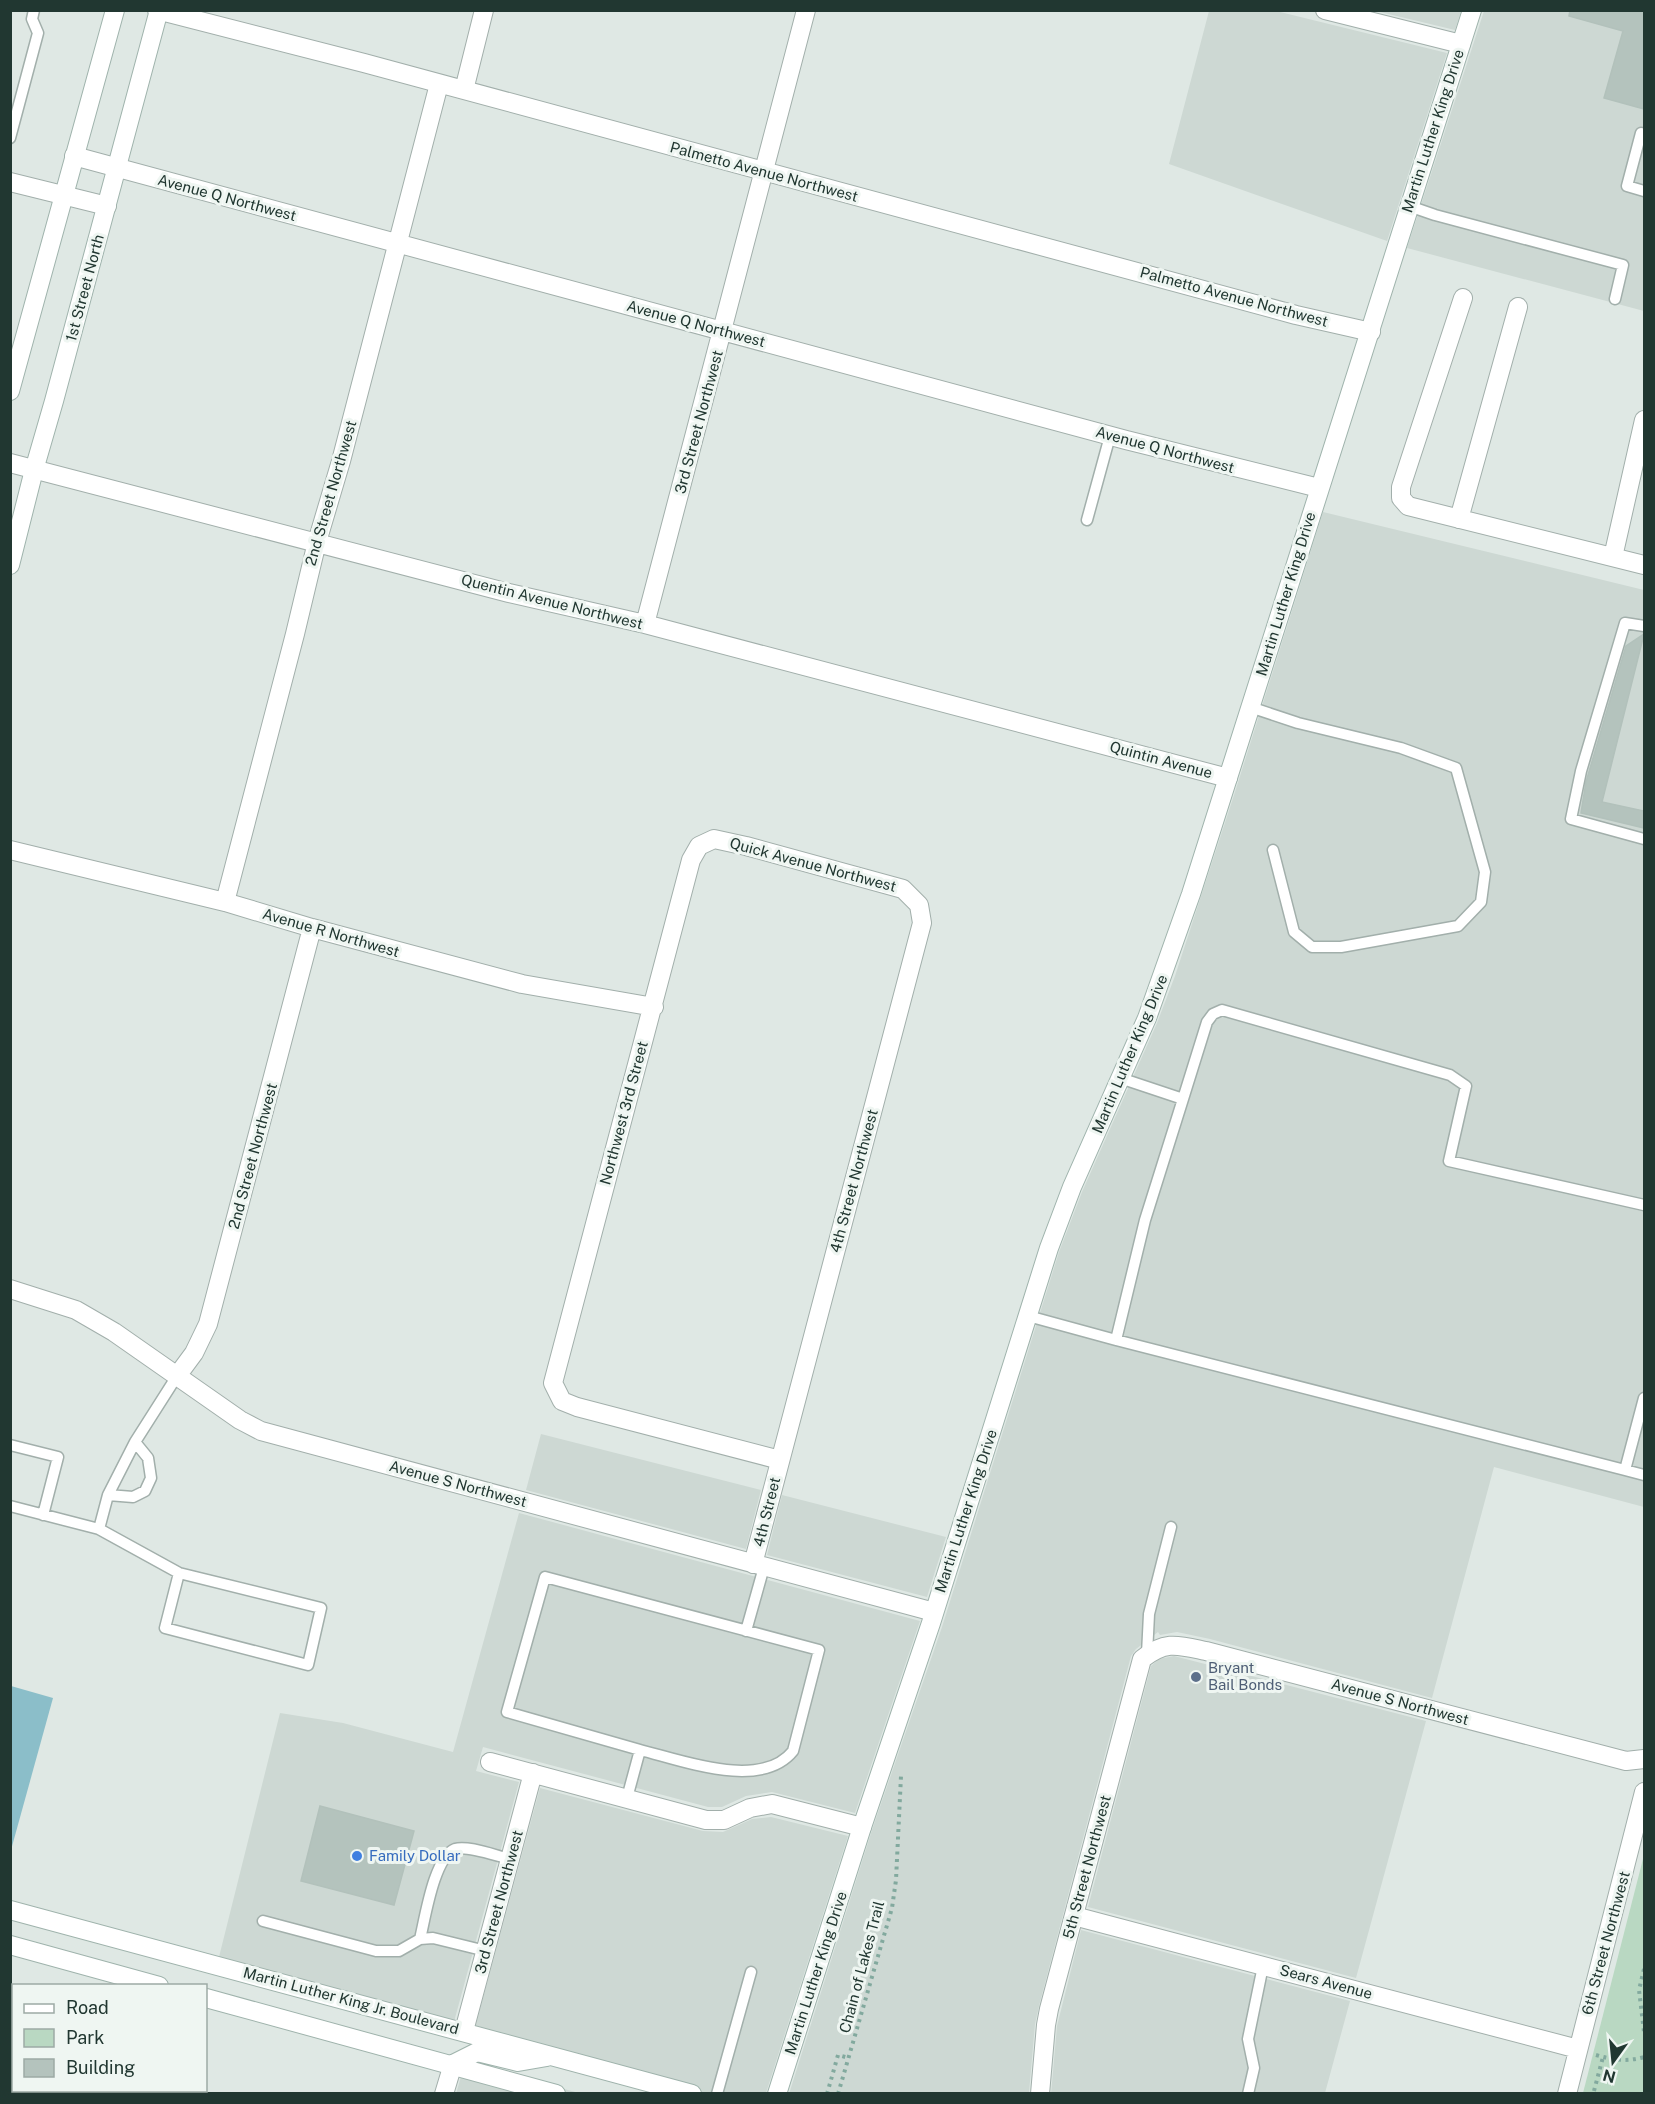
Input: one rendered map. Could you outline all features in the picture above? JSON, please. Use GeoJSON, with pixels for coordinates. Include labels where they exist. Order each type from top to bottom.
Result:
{"type":"FeatureCollection","features":[{"type":"Feature","properties":{"kind":"street"},"geometry":{"type":"LineString","coordinates":[[10,391],[115,10]]}},
{"type":"Feature","properties":{"kind":"street"},"geometry":{"type":"LineString","coordinates":[[464,90],[484,10]]}},
{"type":"Feature","properties":{"kind":"street","name":"3rd Street Northwest"},"geometry":{"type":"LineString","coordinates":[[645,624],[806,10]]}},
{"type":"Feature","properties":{"kind":"street"},"geometry":{"type":"LineString","coordinates":[[1325,10],[1461,44]]}},
{"type":"Feature","properties":{"kind":"street","name":"Martin Luther King Drive"},"geometry":{"type":"LineString","coordinates":[[777,2094],[862,1827],[934,1612],[1049,1248],[1072,1187],[1165,972],[1472,10]]}},
{"type":"Feature","properties":{"kind":"street","name":"Palmetto Avenue Northwest"},"geometry":{"type":"LineString","coordinates":[[158,11],[464,90],[1296,315],[1371,332]]}},
{"type":"Feature","properties":{"kind":"street","name":"1st Street North"},"geometry":{"type":"LineString","coordinates":[[10,565],[158,11]]}},
{"type":"Feature","properties":{"kind":"street","name":"2nd Street Northwest"},"geometry":{"type":"LineString","coordinates":[[225,902],[317,542],[341,461],[439,84]]}},
{"type":"Feature","properties":{"kind":"street","name":"Avenue Q Northwest"},"geometry":{"type":"LineString","coordinates":[[74,156],[1110,436],[1319,488]]}},
{"type":"Feature","properties":{"kind":"street"},"geometry":{"type":"LineString","coordinates":[[10,182],[107,206]]}},
{"type":"Feature","properties":{"kind":"street"},"geometry":{"type":"LineString","coordinates":[[1463,298],[1401,487],[1401,498],[1408,506],[1644,565]]}},
{"type":"Feature","properties":{"kind":"street"},"geometry":{"type":"LineString","coordinates":[[1459,519],[1518,308]]}},
{"type":"Feature","properties":{"kind":"street"},"geometry":{"type":"LineString","coordinates":[[1613,557],[1644,420]]}},
{"type":"Feature","properties":{"kind":"street","name":"Quentin Avenue Northwest"},"geometry":{"type":"LineString","coordinates":[[10,463],[509,593],[645,624],[1094,743]]}},
{"type":"Feature","properties":{"kind":"street","name":"Quintin Avenue"},"geometry":{"type":"LineString","coordinates":[[1094,743],[1228,778]]}},
{"type":"Feature","properties":{"kind":"street","name":"Quick Avenue Northwest"},"geometry":{"type":"LineString","coordinates":[[706,843],[714,839],[872,879],[903,889],[916,902]]}},
{"type":"Feature","properties":{"kind":"street","name":"Northwest 3rd Street"},"geometry":{"type":"LineString","coordinates":[[706,843],[699,846],[691,860],[553,1383],[562,1401],[577,1407],[780,1460]]}},
{"type":"Feature","properties":{"kind":"street","name":"Avenue R Northwest"},"geometry":{"type":"LineString","coordinates":[[10,850],[225,902],[312,928],[522,984],[654,1007]]}},
{"type":"Feature","properties":{"kind":"street","name":"4th Street Northwest"},"geometry":{"type":"LineString","coordinates":[[780,1460],[922,923],[919,905],[916,902]]}},
{"type":"Feature","properties":{"kind":"street","name":"2nd Street Northwest"},"geometry":{"type":"LineString","coordinates":[[177,1376],[194,1353],[208,1324],[312,928]]}},
{"type":"Feature","properties":{"kind":"street","name":"Avenue S Northwest"},"geometry":{"type":"LineString","coordinates":[[10,1289],[76,1310],[114,1332],[240,1420],[261,1431],[934,1612]]}},
{"type":"Feature","properties":{"kind":"street","name":"4th Street"},"geometry":{"type":"LineString","coordinates":[[759,1566],[780,1460]]}},
{"type":"Feature","properties":{"kind":"street","name":"Avenue S Northwest"},"geometry":{"type":"LineString","coordinates":[[1151,1651],[1174,1644],[1206,1651],[1626,1761],[1644,1759]]}},
{"type":"Feature","properties":{"kind":"street","name":"5th Street Northwest"},"geometry":{"type":"LineString","coordinates":[[1040,2094],[1046,2025],[1142,1659],[1151,1651]]}},
{"type":"Feature","properties":{"kind":"street"},"geometry":{"type":"LineString","coordinates":[[490,1762],[706,1820],[724,1820],[750,1808],[772,1804],[862,1827]]}},
{"type":"Feature","properties":{"kind":"street","name":"3rd Street Northwest"},"geometry":{"type":"LineString","coordinates":[[464,2031],[533,1773]]}},
{"type":"Feature","properties":{"kind":"street","name":"6th Street Northwest"},"geometry":{"type":"LineString","coordinates":[[1567,2094],[1644,1792]]}},
{"type":"Feature","properties":{"kind":"street","name":"Martin Luther King Jr. Boulevard"},"geometry":{"type":"LineString","coordinates":[[10,1910],[692,2094]]}},
{"type":"Feature","properties":{"kind":"street","name":"Sears Avenue"},"geometry":{"type":"LineString","coordinates":[[1074,1916],[1578,2049]]}},
{"type":"Feature","properties":{"kind":"street"},"geometry":{"type":"LineString","coordinates":[[10,1945],[117,1980],[145,1984]]}},
{"type":"Feature","properties":{"kind":"street"},"geometry":{"type":"LineString","coordinates":[[207,1998],[556,2094]]}},
{"type":"Feature","properties":{"kind":"street"},"geometry":{"type":"LineString","coordinates":[[444,2094],[453,2064],[477,2052],[518,2062],[552,2056]]}},
{"type":"Feature","properties":{"kind":"lane"},"geometry":{"type":"LineString","coordinates":[[10,138],[38,33],[32,19],[34,10]]}},
{"type":"Feature","properties":{"kind":"lane"},"geometry":{"type":"LineString","coordinates":[[1644,134],[1641,133],[1627,186],[1644,191]]}},
{"type":"Feature","properties":{"kind":"lane"},"geometry":{"type":"LineString","coordinates":[[1409,206],[1623,265],[1615,299]]}},
{"type":"Feature","properties":{"kind":"lane"},"geometry":{"type":"LineString","coordinates":[[1087,519],[1110,436]]}},
{"type":"Feature","properties":{"kind":"lane"},"geometry":{"type":"LineString","coordinates":[[1644,626],[1625,623],[1581,771],[1571,819],[1644,840]]}},
{"type":"Feature","properties":{"kind":"lane"},"geometry":{"type":"LineString","coordinates":[[1250,707],[1298,723],[1401,748],[1456,768],[1485,872],[1481,902],[1458,926],[1341,947],[1312,947],[1294,932],[1273,850]]}},
{"type":"Feature","properties":{"kind":"lane"},"geometry":{"type":"LineString","coordinates":[[1116,1340],[1145,1220],[1207,1022],[1213,1014],[1222,1010],[1450,1074],[1466,1086],[1449,1161],[1644,1205]]}},
{"type":"Feature","properties":{"kind":"lane"},"geometry":{"type":"LineString","coordinates":[[1120,1078],[1184,1099]]}},
{"type":"Feature","properties":{"kind":"lane"},"geometry":{"type":"LineString","coordinates":[[1028,1316],[1644,1475]]}},
{"type":"Feature","properties":{"kind":"lane"},"geometry":{"type":"LineString","coordinates":[[99,1530],[108,1495],[135,1442],[177,1376]]}},
{"type":"Feature","properties":{"kind":"lane"},"geometry":{"type":"LineString","coordinates":[[1625,1470],[1644,1398]]}},
{"type":"Feature","properties":{"kind":"lane"},"geometry":{"type":"LineString","coordinates":[[108,1495],[133,1497],[145,1491],[151,1478],[148,1458],[135,1442]]}},
{"type":"Feature","properties":{"kind":"lane"},"geometry":{"type":"LineString","coordinates":[[10,1445],[58,1457],[43,1515]]}},
{"type":"Feature","properties":{"kind":"lane"},"geometry":{"type":"LineString","coordinates":[[10,1506],[99,1530],[180,1573],[321,1608],[308,1665],[165,1628],[180,1573]]}},
{"type":"Feature","properties":{"kind":"lane"},"geometry":{"type":"LineString","coordinates":[[1151,1651],[1149,1614],[1171,1527]]}},
{"type":"Feature","properties":{"kind":"lane"},"geometry":{"type":"LineString","coordinates":[[746,1631],[759,1566]]}},
{"type":"Feature","properties":{"kind":"lane"},"geometry":{"type":"LineString","coordinates":[[545,1577],[819,1650],[793,1751],[787,1759],[770,1767],[748,1771],[722,1770],[640,1750],[507,1712],[545,1577]]}},
{"type":"Feature","properties":{"kind":"lane"},"geometry":{"type":"LineString","coordinates":[[627,1798],[640,1750]]}},
{"type":"Feature","properties":{"kind":"lane"},"geometry":{"type":"LineString","coordinates":[[420,1939],[434,1881],[445,1857],[454,1850],[467,1848],[510,1859]]}},
{"type":"Feature","properties":{"kind":"lane"},"geometry":{"type":"LineString","coordinates":[[263,1921],[376,1951],[399,1951],[420,1939],[433,1938],[486,1951]]}},
{"type":"Feature","properties":{"kind":"lane"},"geometry":{"type":"LineString","coordinates":[[1248,2094],[1254,2068],[1248,2039],[1263,1966]]}},
{"type":"Feature","properties":{"kind":"lane"},"geometry":{"type":"LineString","coordinates":[[717,2094],[751,1972]]}},
{"type":"Feature","properties":{"kind":"path","name":"Chain of Lakes Trail"},"geometry":{"type":"LineString","coordinates":[[838,2093],[892,1908],[896,1880],[901,1772]]}},
{"type":"Feature","properties":{"kind":"path"},"geometry":{"type":"LineString","coordinates":[[1644,1969],[1639,1990],[1644,2032]]}},
{"type":"Feature","properties":{"kind":"path"},"geometry":{"type":"LineString","coordinates":[[1578,2049],[1603,2057],[1631,2061],[1644,2057]]}},
{"type":"Feature","properties":{"kind":"path"},"geometry":{"type":"LineString","coordinates":[[827,2094],[838,2055],[849,2058]]}},
{"type":"Feature","properties":{"kind":"path"},"geometry":{"type":"LineString","coordinates":[[1594,2091],[1603,2057]]}},
{"type":"Feature","properties":{"kind":"shaded area"},"geometry":{"type":"Polygon","coordinates":[[[1209,11],[1276,11],[1447,53],[1387,241],[1169,164],[1209,11]]]}},
{"type":"Feature","properties":{"kind":"shaded area"},"geometry":{"type":"Polygon","coordinates":[[[1376,11],[1461,11],[1455,30],[1376,11]]]}},
{"type":"Feature","properties":{"kind":"shaded area"},"geometry":{"type":"Polygon","coordinates":[[[1484,11],[1644,11],[1644,311],[1407,248],[1484,11]]]}},
{"type":"Feature","properties":{"kind":"shaded area"},"geometry":{"type":"Polygon","coordinates":[[[1323,512],[1644,590],[1644,1507],[1494,1467],[1432,1698],[1210,1639],[1177,1632],[1160,1635],[1158,1632],[1136,1649],[1131,1656],[1039,2006],[1035,2024],[1029,2093],[789,2094],[872,1830],[942,1627],[1059,1252],[1082,1192],[1157,1023],[1175,976],[1323,512]]]}},
{"type":"Feature","properties":{"kind":"shaded area"},"geometry":{"type":"Polygon","coordinates":[[[541,1434],[761,1490],[746,1549],[526,1490],[541,1434]]]}},
{"type":"Feature","properties":{"kind":"shaded area"},"geometry":{"type":"Polygon","coordinates":[[[782,1495],[946,1537],[927,1597],[767,1555],[782,1495]]]}},
{"type":"Feature","properties":{"kind":"shaded area"},"geometry":{"type":"Polygon","coordinates":[[[519,1513],[920,1621],[855,1813],[772,1792],[746,1796],[722,1807],[708,1807],[483,1747],[476,1771],[519,1782],[451,2033],[216,1969],[280,1713],[343,1723],[453,1752],[519,1513]]]}},
{"type":"Feature","properties":{"kind":"shaded area"},"geometry":{"type":"Polygon","coordinates":[[[1174,1656],[1426,1721],[1356,1978],[1088,1907],[1151,1666],[1159,1659],[1174,1656]]]}},
{"type":"Feature","properties":{"kind":"shaded area"},"geometry":{"type":"Polygon","coordinates":[[[540,1788],[703,1831],[723,1832],[752,1819],[771,1817],[848,1836],[766,2093],[671,2093],[472,2039],[540,1788]]]}},
{"type":"Feature","properties":{"kind":"shaded area"},"geometry":{"type":"Polygon","coordinates":[[[1081,1930],[1350,2001],[1325,2093],[1051,2094],[1057,2026],[1081,1930]]]}},
{"type":"Feature","properties":{"kind":"shaded area"},"geometry":{"type":"Polygon","coordinates":[[[465,2062],[579,2093],[456,2094],[465,2062]]]}},
{"type":"Feature","properties":{"kind":"green space"},"geometry":{"type":"Polygon","coordinates":[[[1644,1855],[1644,2093],[1583,2093],[1644,1855]]]}},
{"type":"Feature","properties":{"kind":"water"},"geometry":{"type":"Polygon","coordinates":[[[10,1686],[53,1698],[11,1850],[10,1686]]]}},
{"type":"Feature","properties":{"kind":"building"},"geometry":{"type":"Polygon","coordinates":[[[1570,10],[1644,10],[1644,109],[1604,98],[1623,31],[1569,16],[1570,10]]]}},
{"type":"Feature","properties":{"kind":"building"},"geometry":{"type":"Polygon","coordinates":[[[1644,634],[1602,802],[1644,811],[1644,828],[1581,813],[1586,782],[1626,646],[1644,634]]]}},
{"type":"Feature","properties":{"kind":"building","name":"Family Dollar"},"geometry":{"type":"Polygon","coordinates":[[[320,1806],[414,1831],[394,1905],[301,1881],[320,1806]]]}},
{"type":"Feature","properties":{"kind":"place","name":"Bryant Bail Bonds"},"geometry":{"type":"Point","coordinates":[1196,1677]}},
{"type":"Feature","properties":{"kind":"place","name":"Family Dollar"},"geometry":{"type":"Point","coordinates":[357,1856]}}]}
